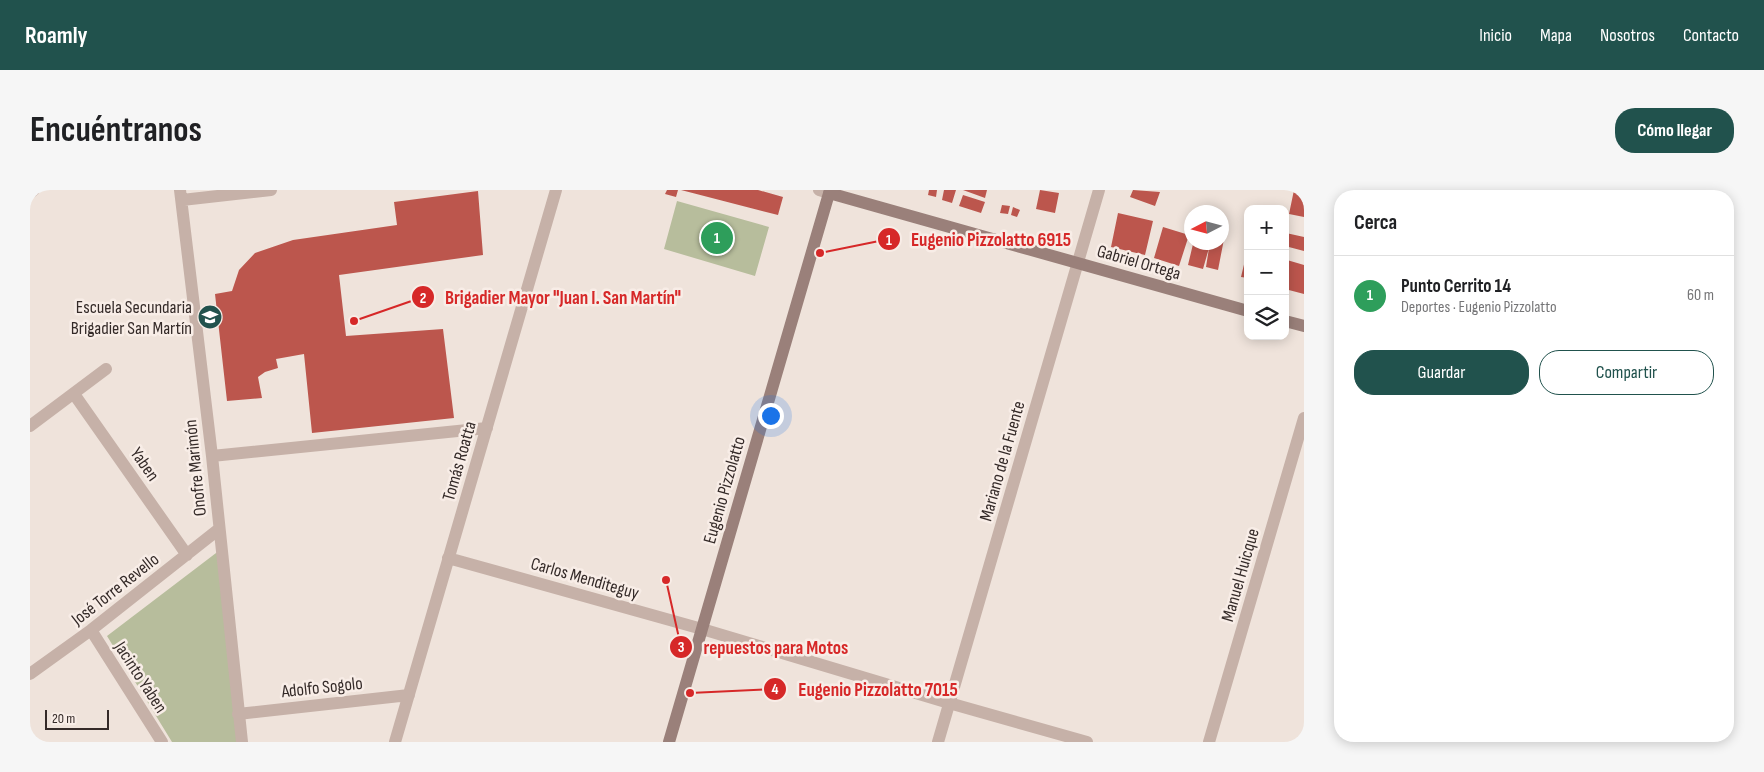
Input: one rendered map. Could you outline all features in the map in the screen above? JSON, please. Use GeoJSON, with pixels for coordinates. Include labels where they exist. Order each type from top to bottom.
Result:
{"type":"FeatureCollection","features":[{"type":"Feature","properties":{"kind":"main road","name":"Gabriel Ortega"},"geometry":{"type":"LineString","coordinates":[[826,191],[1244,310]]}},
{"type":"Feature","properties":{"kind":"main road","name":"Eugenio Pizzolatto"},"geometry":{"type":"LineString","coordinates":[[669,742],[826,191]]}},
{"type":"Feature","properties":{"kind":"main road"},"geometry":{"type":"LineString","coordinates":[[1289,322],[1304,326]]}},
{"type":"Feature","properties":{"kind":"street"},"geometry":{"type":"LineString","coordinates":[[30,193],[34,190]]}},
{"type":"Feature","properties":{"kind":"street"},"geometry":{"type":"LineString","coordinates":[[181,195],[271,190]]}},
{"type":"Feature","properties":{"kind":"street","name":"Tomás Roatta"},"geometry":{"type":"LineString","coordinates":[[395,742],[556,190]]}},
{"type":"Feature","properties":{"kind":"street","name":"Mariano de la Fuente"},"geometry":{"type":"LineString","coordinates":[[938,742],[1099,190]]}},
{"type":"Feature","properties":{"kind":"street","name":"Onofre Marimón"},"geometry":{"type":"LineString","coordinates":[[181,195],[212,456],[242,742]]}},
{"type":"Feature","properties":{"kind":"street"},"geometry":{"type":"LineString","coordinates":[[30,426],[106,369]]}},
{"type":"Feature","properties":{"kind":"street","name":"Yaben"},"geometry":{"type":"LineString","coordinates":[[74,394],[187,555]]}},
{"type":"Feature","properties":{"kind":"street","name":"Manuel Huicque"},"geometry":{"type":"LineString","coordinates":[[1210,742],[1304,418]]}},
{"type":"Feature","properties":{"kind":"street"},"geometry":{"type":"LineString","coordinates":[[212,456],[487,428]]}},
{"type":"Feature","properties":{"kind":"street","name":"José Torre Revello"},"geometry":{"type":"LineString","coordinates":[[30,674],[91,630],[219,529]]}},
{"type":"Feature","properties":{"kind":"street","name":"Carlos Menditeguy"},"geometry":{"type":"LineString","coordinates":[[448,558],[702,629],[949,704],[1087,742]]}},
{"type":"Feature","properties":{"kind":"street","name":"Jacinto Yaben"},"geometry":{"type":"LineString","coordinates":[[91,630],[162,742]]}},
{"type":"Feature","properties":{"kind":"street","name":"Adolfo Sogolo"},"geometry":{"type":"LineString","coordinates":[[238,714],[408,695]]}},
{"type":"Feature","properties":{"kind":"green space"},"geometry":{"type":"Polygon","coordinates":[[[677,201],[769,227],[755,276],[664,249],[677,201]]]}},
{"type":"Feature","properties":{"kind":"green space"},"geometry":{"type":"Polygon","coordinates":[[[220,550],[242,742],[172,742],[107,636],[220,550]]]}},
{"type":"Feature","properties":{"kind":"building"},"geometry":{"type":"Polygon","coordinates":[[[667,190],[678,190],[676,197],[665,194],[667,190]]]}},
{"type":"Feature","properties":{"kind":"building"},"geometry":{"type":"Polygon","coordinates":[[[681,190],[758,190],[783,197],[778,215],[681,190]]]}},
{"type":"Feature","properties":{"kind":"building"},"geometry":{"type":"Polygon","coordinates":[[[929,190],[937,190],[936,197],[928,195],[929,190]]]}},
{"type":"Feature","properties":{"kind":"building"},"geometry":{"type":"Polygon","coordinates":[[[944,190],[956,190],[952,203],[942,200],[944,190]]]}},
{"type":"Feature","properties":{"kind":"building"},"geometry":{"type":"Polygon","coordinates":[[[963,190],[987,190],[985,198],[963,190]]]}},
{"type":"Feature","properties":{"kind":"building"},"geometry":{"type":"Polygon","coordinates":[[[1040,190],[1059,193],[1055,213],[1036,209],[1040,190]]]}},
{"type":"Feature","properties":{"kind":"building"},"geometry":{"type":"Polygon","coordinates":[[[1133,190],[1160,192],[1155,206],[1130,197],[1133,190]]]}},
{"type":"Feature","properties":{"kind":"building"},"geometry":{"type":"Polygon","coordinates":[[[1294,190],[1304,190],[1304,217],[1289,214],[1294,190]]]}},
{"type":"Feature","properties":{"kind":"building"},"geometry":{"type":"Polygon","coordinates":[[[478,191],[483,255],[339,275],[346,336],[443,329],[454,418],[312,433],[304,354],[276,359],[278,368],[265,372],[258,377],[262,398],[227,401],[215,294],[232,291],[239,270],[255,253],[293,240],[397,225],[394,202],[478,191]]]}},
{"type":"Feature","properties":{"kind":"building"},"geometry":{"type":"Polygon","coordinates":[[[963,195],[985,202],[981,213],[959,206],[963,195]]]}},
{"type":"Feature","properties":{"kind":"building"},"geometry":{"type":"Polygon","coordinates":[[[1002,205],[1010,206],[1008,214],[1000,213],[1002,205]]]}},
{"type":"Feature","properties":{"kind":"building"},"geometry":{"type":"Polygon","coordinates":[[[1013,207],[1020,210],[1017,217],[1011,215],[1013,207]]]}},
{"type":"Feature","properties":{"kind":"building"},"geometry":{"type":"Polygon","coordinates":[[[1118,213],[1153,221],[1145,255],[1111,247],[1118,213]]]}},
{"type":"Feature","properties":{"kind":"building"},"geometry":{"type":"Polygon","coordinates":[[[1163,227],[1184,233],[1184,250],[1179,266],[1154,258],[1163,227]]]}},
{"type":"Feature","properties":{"kind":"building"},"geometry":{"type":"Polygon","coordinates":[[[1289,234],[1304,237],[1304,251],[1289,247],[1289,234]]]}},
{"type":"Feature","properties":{"kind":"building"},"geometry":{"type":"Polygon","coordinates":[[[1192,250],[1208,250],[1203,269],[1188,265],[1192,250]]]}},
{"type":"Feature","properties":{"kind":"building"},"geometry":{"type":"Polygon","coordinates":[[[1209,250],[1222,250],[1218,270],[1206,267],[1209,250]]]}},
{"type":"Feature","properties":{"kind":"building"},"geometry":{"type":"Polygon","coordinates":[[[1289,261],[1304,265],[1304,294],[1289,290],[1289,261]]]}},
{"type":"Feature","properties":{"kind":"building"},"geometry":{"type":"Polygon","coordinates":[[[1244,264],[1244,277],[1241,277],[1244,264]]]}},
{"type":"Feature","properties":{"kind":"place","name":"Punto Cerrito 14"},"geometry":{"type":"Point","coordinates":[717,238]}},
{"type":"Feature","properties":{"kind":"place","name":"Eugenio Pizzolatto 6915"},"geometry":{"type":"Point","coordinates":[820,253]}},
{"type":"Feature","properties":{"kind":"place","name":"Escuela Secundaria Brigadier San Martín"},"geometry":{"type":"Point","coordinates":[210,317]}},
{"type":"Feature","properties":{"kind":"place","name":"Brigadier Mayor \"Juan I. San Martín\""},"geometry":{"type":"Point","coordinates":[354,321]}},
{"type":"Feature","properties":{"kind":"place","name":"repuestos para Motos"},"geometry":{"type":"Point","coordinates":[666,580]}},
{"type":"Feature","properties":{"kind":"place","name":"Eugenio Pizzolatto 7015"},"geometry":{"type":"Point","coordinates":[690,693]}}]}
